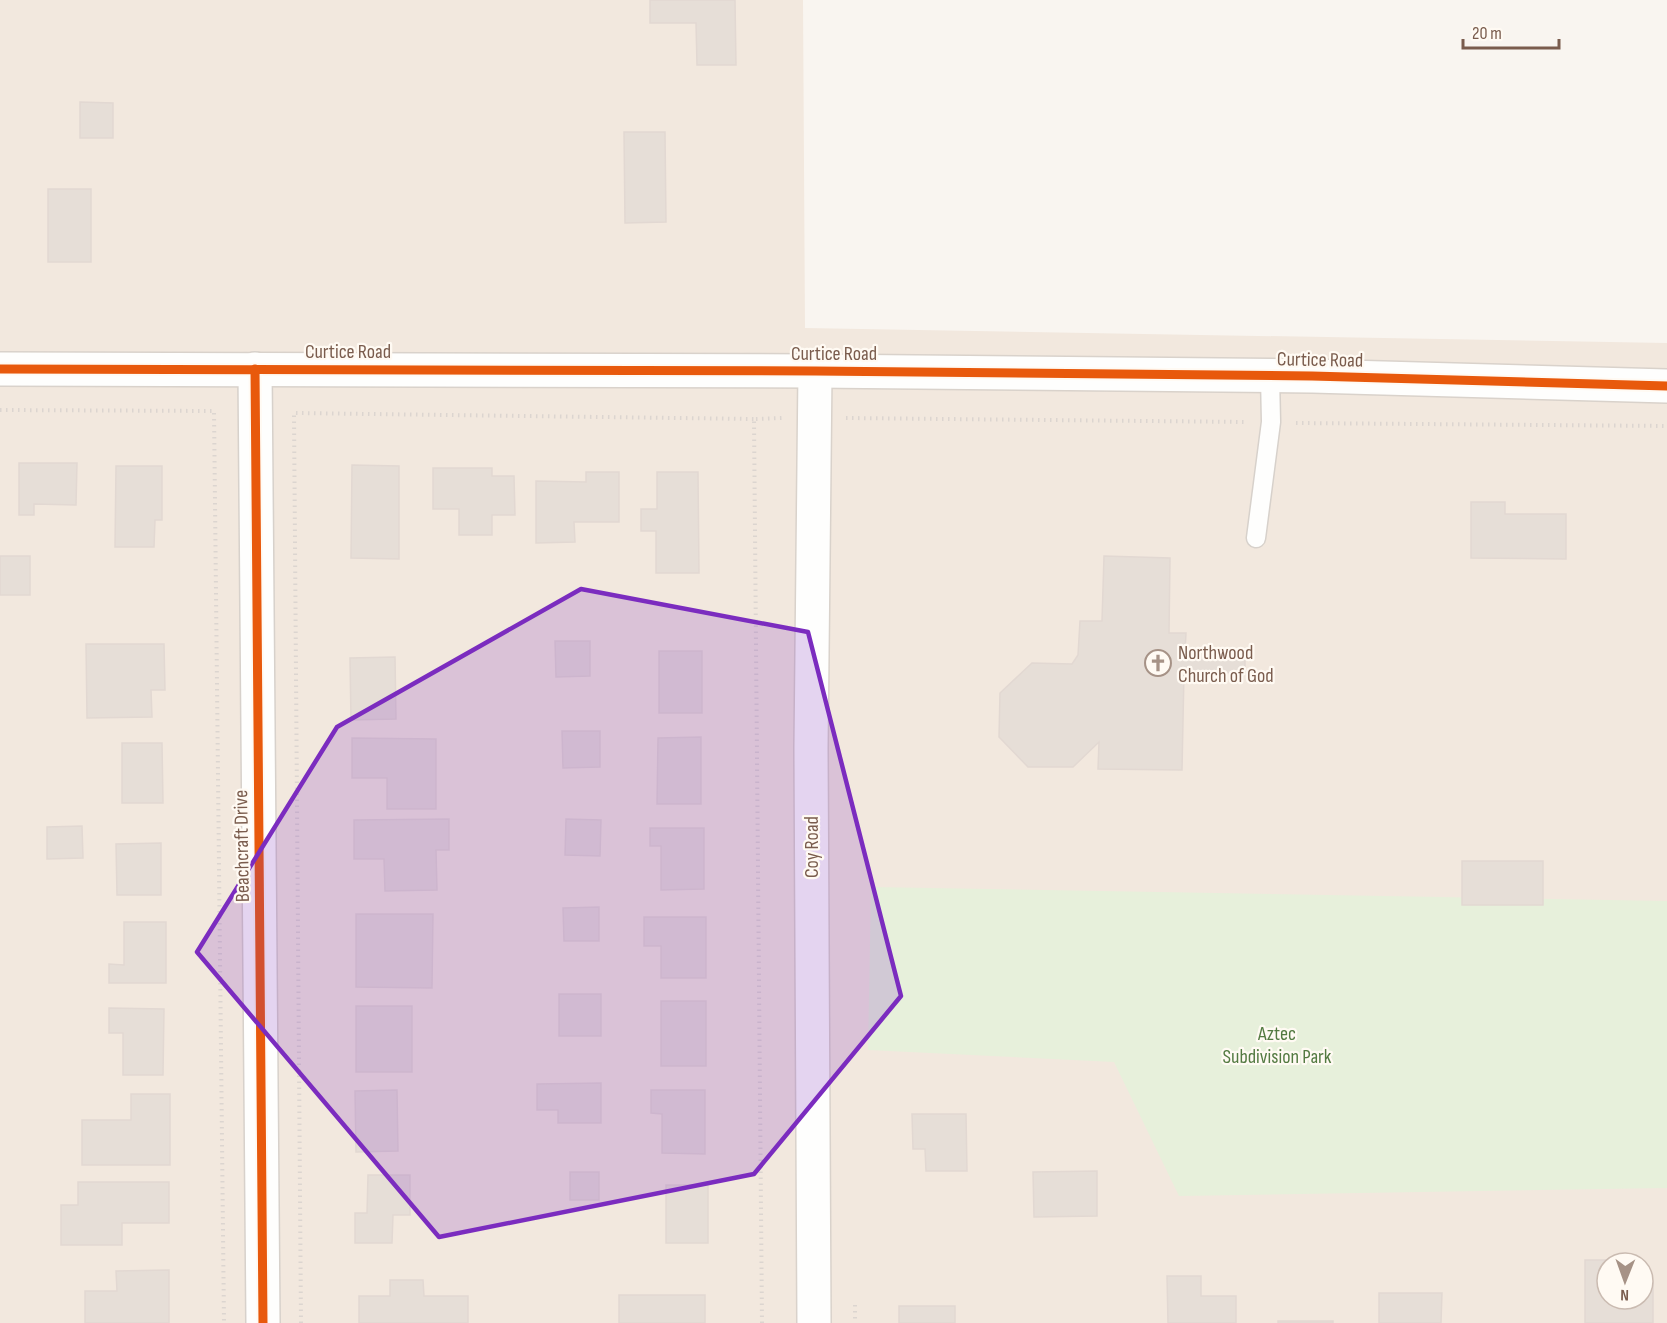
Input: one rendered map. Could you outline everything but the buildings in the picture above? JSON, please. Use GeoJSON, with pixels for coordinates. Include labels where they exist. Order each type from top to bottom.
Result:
{"type":"FeatureCollection","features":[{"type":"Feature","properties":{"kind":"street","name":"Curtice Road"},"geometry":{"type":"LineString","coordinates":[[0,369],[815,371],[1270,376],[1667,386]]}},
{"type":"Feature","properties":{"kind":"street","name":"Beachcraft Drive"},"geometry":{"type":"LineString","coordinates":[[255,369],[263,1323]]}},
{"type":"Feature","properties":{"kind":"street","name":"Coy Road"},"geometry":{"type":"LineString","coordinates":[[814,1323],[811,748],[815,371]]}},
{"type":"Feature","properties":{"kind":"lane"},"geometry":{"type":"LineString","coordinates":[[1256,537],[1271,422],[1270,376]]}},
{"type":"Feature","properties":{"kind":"path"},"geometry":{"type":"LineString","coordinates":[[0,410],[214,411],[224,1323]]}},
{"type":"Feature","properties":{"kind":"path"},"geometry":{"type":"LineString","coordinates":[[301,1323],[294,413],[1667,426]]}},
{"type":"Feature","properties":{"kind":"path"},"geometry":{"type":"LineString","coordinates":[[754,419],[762,1323]]}},
{"type":"Feature","properties":{"kind":"path"},"geometry":{"type":"LineString","coordinates":[[855,1305],[855,1323]]}},
{"type":"Feature","properties":{"kind":"highlighted area"},"geometry":{"type":"Polygon","coordinates":[[[581,589],[808,632],[901,996],[754,1174],[439,1237],[197,952],[337,727],[581,589]]]}},
{"type":"Feature","properties":{"kind":"shaded area"},"geometry":{"type":"Polygon","coordinates":[[[0,0],[803,0],[805,328],[1667,343],[1667,1323],[0,1323],[0,0]]]}},
{"type":"Feature","properties":{"kind":"green space","name":"Aztec Subdivision Park"},"geometry":{"type":"Polygon","coordinates":[[[871,887],[1667,901],[1667,1188],[1179,1196],[1114,1062],[868,1050],[871,887]]]}},
{"type":"Feature","properties":{"kind":"cycle path"},"geometry":{"type":"LineString","coordinates":[[0,369],[815,371],[1312,376],[1667,386]]}},
{"type":"Feature","properties":{"kind":"cycle path"},"geometry":{"type":"LineString","coordinates":[[255,369],[263,1323]]}},
{"type":"Feature","properties":{"kind":"place","name":"Northwood Church of God"},"geometry":{"type":"Point","coordinates":[1158,663]}}]}
